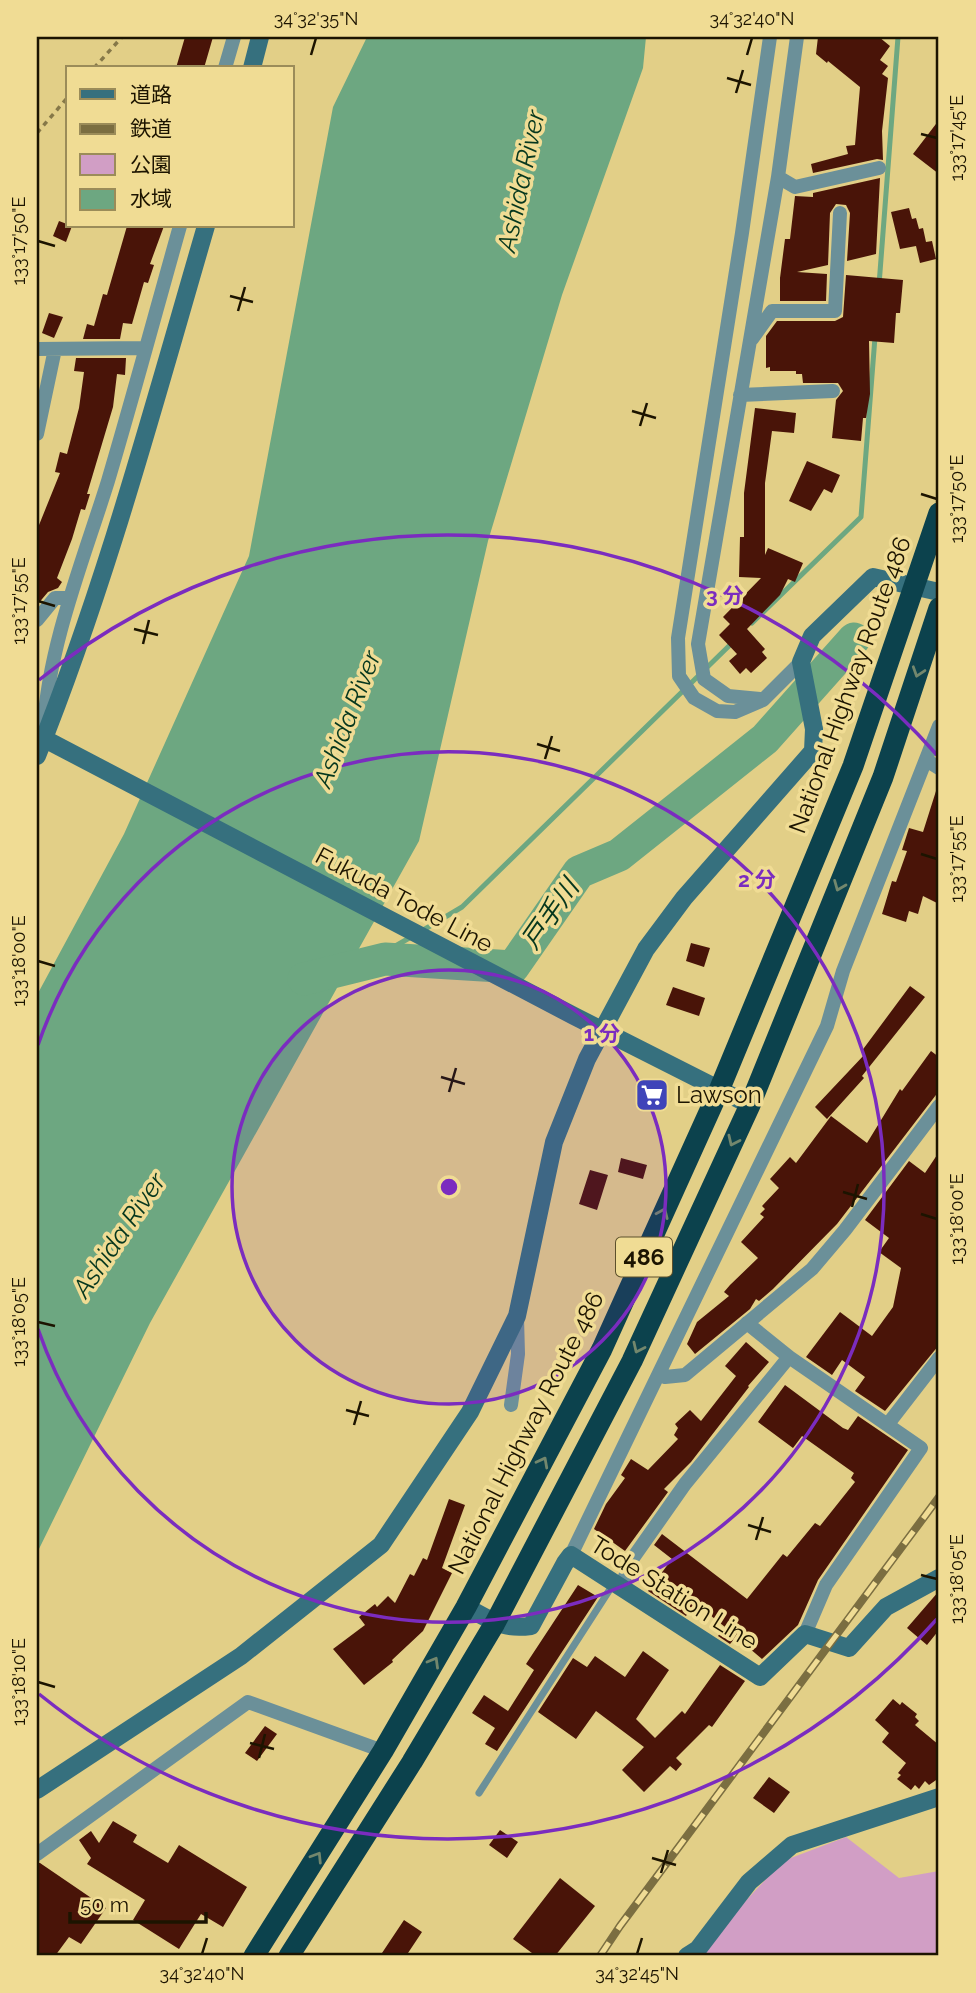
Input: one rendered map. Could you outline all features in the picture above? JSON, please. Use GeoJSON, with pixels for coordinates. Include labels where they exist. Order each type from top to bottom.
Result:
{"type":"FeatureCollection","features":[{"type":"Feature","properties":{"kind":"highway","name":"National Highway Route 486"},"geometry":{"type":"LineString","coordinates":[[254,1956],[383,1751],[466,1608],[602,1349],[720,1088],[853,766],[939,513]]}},
{"type":"Feature","properties":{"kind":"highway","name":"486"},"geometry":{"type":"LineString","coordinates":[[289,1956],[412,1762],[495,1623],[632,1361],[750,1105],[883,777],[939,608]]}},
{"type":"Feature","properties":{"kind":"street"},"geometry":{"type":"LineString","coordinates":[[225,37],[225,66]]}},
{"type":"Feature","properties":{"kind":"street"},"geometry":{"type":"LineString","coordinates":[[225,66],[234,37]]}},
{"type":"Feature","properties":{"kind":"street"},"geometry":{"type":"LineString","coordinates":[[252,66],[261,37]]}},
{"type":"Feature","properties":{"kind":"street"},"geometry":{"type":"LineString","coordinates":[[769,37],[743,233],[678,638],[679,676],[694,698],[717,711],[735,712],[763,700],[801,662],[812,636],[873,576],[939,592]]}},
{"type":"Feature","properties":{"kind":"street"},"geometry":{"type":"LineString","coordinates":[[763,700],[728,696],[704,680],[698,644],[778,177],[797,37]]}},
{"type":"Feature","properties":{"kind":"street"},"geometry":{"type":"LineString","coordinates":[[778,177],[795,187],[879,168]]}},
{"type":"Feature","properties":{"kind":"street"},"geometry":{"type":"LineString","coordinates":[[749,343],[772,311],[835,310],[839,213]]}},
{"type":"Feature","properties":{"kind":"street"},"geometry":{"type":"LineString","coordinates":[[41,744],[49,684],[70,598],[108,480],[179,228]]}},
{"type":"Feature","properties":{"kind":"street"},"geometry":{"type":"LineString","coordinates":[[41,744],[57,706],[120,517],[205,228]]}},
{"type":"Feature","properties":{"kind":"street"},"geometry":{"type":"LineString","coordinates":[[37,349],[145,348]]}},
{"type":"Feature","properties":{"kind":"street"},"geometry":{"type":"LineString","coordinates":[[37,434],[55,349]]}},
{"type":"Feature","properties":{"kind":"street"},"geometry":{"type":"LineString","coordinates":[[740,395],[833,391]]}},
{"type":"Feature","properties":{"kind":"street"},"geometry":{"type":"LineString","coordinates":[[37,620],[55,598],[70,598]]}},
{"type":"Feature","properties":{"kind":"street"},"geometry":{"type":"LineString","coordinates":[[511,1405],[518,1354],[517,1316],[554,1142],[587,1059],[646,948],[684,898],[813,751],[814,729],[801,662]]}},
{"type":"Feature","properties":{"kind":"street"},"geometry":{"type":"LineString","coordinates":[[571,1555],[827,1026],[843,971],[939,726]]}},
{"type":"Feature","properties":{"kind":"street","name":"Fukuda Tode Line"},"geometry":{"type":"LineString","coordinates":[[41,744],[750,1105]]}},
{"type":"Feature","properties":{"kind":"street"},"geometry":{"type":"LineString","coordinates":[[926,760],[939,768]]}},
{"type":"Feature","properties":{"kind":"street"},"geometry":{"type":"LineString","coordinates":[[660,1375],[685,1375],[812,1269],[939,1106]]}},
{"type":"Feature","properties":{"kind":"street"},"geometry":{"type":"LineString","coordinates":[[37,1790],[241,1656],[381,1545],[470,1412],[517,1316]]}},
{"type":"Feature","properties":{"kind":"street"},"geometry":{"type":"LineString","coordinates":[[747,1323],[789,1357],[921,1448],[826,1586],[805,1634],[849,1648],[886,1607],[939,1578]]}},
{"type":"Feature","properties":{"kind":"street"},"geometry":{"type":"LineString","coordinates":[[618,1584],[685,1484],[789,1357]]}},
{"type":"Feature","properties":{"kind":"street"},"geometry":{"type":"LineString","coordinates":[[888,1424],[939,1358]]}},
{"type":"Feature","properties":{"kind":"street","name":"Tode Station Line"},"geometry":{"type":"LineString","coordinates":[[466,1608],[495,1623],[513,1628],[531,1626],[571,1555],[760,1677],[805,1634]]}},
{"type":"Feature","properties":{"kind":"street"},"geometry":{"type":"LineString","coordinates":[[37,1854],[248,1702],[383,1751]]}},
{"type":"Feature","properties":{"kind":"street"},"geometry":{"type":"LineString","coordinates":[[687,1956],[698,1949],[749,1882],[792,1844],[939,1797]]}},
{"type":"Feature","properties":{"kind":"lane"},"geometry":{"type":"LineString","coordinates":[[479,1793],[618,1584]]}},
{"type":"Feature","properties":{"kind":"path"},"geometry":{"type":"LineString","coordinates":[[96,66],[122,37]]}},
{"type":"Feature","properties":{"kind":"path"},"geometry":{"type":"LineString","coordinates":[[37,133],[66,99]]}},
{"type":"Feature","properties":{"kind":"green space"},"geometry":{"type":"Polygon","coordinates":[[[846,1837],[899,1878],[939,1871],[939,1956],[694,1956],[783,1861],[846,1837]]]}},
{"type":"Feature","properties":{"kind":"water","name":"Ashida River"},"geometry":{"type":"Polygon","coordinates":[[[367,37],[646,37],[643,68],[562,295],[488,541],[419,841],[150,1323],[37,1553],[37,995],[124,834],[249,556],[333,107],[367,37]]]}},
{"type":"Feature","properties":{"kind":"building"},"geometry":{"type":"Polygon","coordinates":[[[185,37],[213,37],[205,66],[177,66],[185,37]]]}},
{"type":"Feature","properties":{"kind":"building"},"geometry":{"type":"Polygon","coordinates":[[[818,37],[879,37],[890,46],[880,60],[888,66],[882,74],[888,78],[882,131],[883,160],[813,173],[811,164],[848,154],[846,146],[855,145],[860,87],[816,54],[818,37]]]}},
{"type":"Feature","properties":{"kind":"building"},"geometry":{"type":"Polygon","coordinates":[[[939,120],[939,174],[913,154],[939,120]]]}},
{"type":"Feature","properties":{"kind":"building"},"geometry":{"type":"Polygon","coordinates":[[[880,178],[876,254],[847,261],[850,213],[846,205],[836,204],[830,213],[828,265],[797,272],[827,274],[826,301],[780,301],[785,239],[790,239],[795,196],[813,197],[813,193],[880,178]]]}},
{"type":"Feature","properties":{"kind":"building"},"geometry":{"type":"Polygon","coordinates":[[[909,208],[919,229],[923,228],[926,242],[932,241],[936,259],[920,263],[916,246],[900,249],[891,212],[909,208]]]}},
{"type":"Feature","properties":{"kind":"building"},"geometry":{"type":"Polygon","coordinates":[[[59,221],[66,224],[66,228],[71,228],[66,242],[53,236],[59,221]]]}},
{"type":"Feature","properties":{"kind":"building"},"geometry":{"type":"Polygon","coordinates":[[[126,228],[163,228],[150,264],[154,265],[148,283],[144,282],[132,324],[123,323],[120,339],[83,339],[87,324],[94,326],[103,294],[107,295],[126,228]]]}},
{"type":"Feature","properties":{"kind":"building"},"geometry":{"type":"Polygon","coordinates":[[[846,275],[903,280],[900,313],[896,313],[894,343],[869,341],[870,394],[866,418],[863,418],[861,441],[832,438],[836,400],[843,391],[838,383],[803,383],[802,374],[796,374],[796,371],[770,371],[770,367],[766,368],[766,336],[777,321],[835,321],[843,317],[846,275]]]}},
{"type":"Feature","properties":{"kind":"building"},"geometry":{"type":"Polygon","coordinates":[[[49,313],[63,317],[54,338],[42,333],[49,313]]]}},
{"type":"Feature","properties":{"kind":"building"},"geometry":{"type":"Polygon","coordinates":[[[76,358],[126,358],[125,375],[117,374],[113,407],[87,494],[90,494],[85,510],[81,509],[57,578],[62,582],[58,588],[48,592],[37,605],[37,530],[60,473],[55,472],[60,452],[67,454],[79,408],[84,372],[74,371],[76,358]]]}},
{"type":"Feature","properties":{"kind":"building"},"geometry":{"type":"Polygon","coordinates":[[[755,408],[796,413],[794,433],[772,431],[765,483],[765,555],[768,548],[803,563],[795,582],[788,579],[780,595],[747,629],[765,649],[762,652],[767,658],[751,673],[746,668],[740,674],[729,661],[737,654],[719,635],[730,624],[723,617],[761,578],[739,577],[740,537],[744,537],[744,493],[755,408]]]}},
{"type":"Feature","properties":{"kind":"building"},"geometry":{"type":"Polygon","coordinates":[[[807,461],[840,475],[832,493],[824,489],[811,511],[789,501],[807,461]]]}},
{"type":"Feature","properties":{"kind":"building"},"geometry":{"type":"Polygon","coordinates":[[[936,791],[939,792],[939,904],[923,896],[918,914],[909,911],[906,922],[882,914],[892,881],[896,882],[907,851],[902,850],[909,828],[923,832],[936,791]]]}},
{"type":"Feature","properties":{"kind":"building"},"geometry":{"type":"Polygon","coordinates":[[[691,943],[710,948],[704,967],[686,961],[691,943]]]}},
{"type":"Feature","properties":{"kind":"building"},"geometry":{"type":"Polygon","coordinates":[[[910,986],[925,997],[862,1076],[864,1078],[827,1119],[815,1107],[865,1054],[861,1052],[910,986]]]}},
{"type":"Feature","properties":{"kind":"building"},"geometry":{"type":"Polygon","coordinates":[[[673,987],[705,998],[699,1016],[666,1005],[673,987]]]}},
{"type":"Feature","properties":{"kind":"building"},"geometry":{"type":"Polygon","coordinates":[[[931,1051],[939,1057],[939,1091],[837,1224],[773,1289],[759,1301],[756,1299],[750,1309],[695,1354],[687,1344],[697,1322],[729,1296],[724,1292],[758,1258],[741,1242],[764,1217],[760,1214],[765,1209],[762,1206],[779,1188],[770,1179],[790,1157],[796,1163],[831,1116],[867,1143],[900,1089],[902,1091],[931,1051]]]}},
{"type":"Feature","properties":{"kind":"building"},"geometry":{"type":"Polygon","coordinates":[[[939,1152],[939,1345],[885,1411],[855,1391],[865,1377],[842,1360],[832,1375],[806,1357],[840,1312],[872,1336],[893,1307],[901,1268],[879,1252],[889,1238],[865,1220],[909,1161],[925,1173],[939,1152]]]}},
{"type":"Feature","properties":{"kind":"building"},"geometry":{"type":"Polygon","coordinates":[[[621,1158],[647,1165],[643,1179],[618,1172],[621,1158]]]}},
{"type":"Feature","properties":{"kind":"building"},"geometry":{"type":"Polygon","coordinates":[[[590,1170],[608,1175],[597,1210],[579,1204],[590,1170]]]}},
{"type":"Feature","properties":{"kind":"building"},"geometry":{"type":"Polygon","coordinates":[[[746,1342],[769,1362],[691,1462],[664,1489],[668,1492],[625,1551],[594,1529],[606,1504],[625,1478],[621,1475],[631,1459],[648,1470],[678,1439],[674,1435],[678,1428],[675,1424],[690,1410],[701,1421],[736,1376],[725,1366],[746,1342]]]}},
{"type":"Feature","properties":{"kind":"building"},"geometry":{"type":"Polygon","coordinates":[[[785,1385],[843,1428],[848,1430],[858,1416],[908,1450],[818,1580],[798,1625],[762,1659],[736,1637],[730,1644],[718,1636],[725,1627],[695,1603],[686,1616],[648,1591],[672,1559],[654,1545],[662,1534],[747,1599],[783,1554],[787,1557],[815,1523],[820,1526],[855,1482],[851,1478],[854,1473],[802,1436],[793,1448],[758,1422],[785,1385]]]}},
{"type":"Feature","properties":{"kind":"building"},"geometry":{"type":"Polygon","coordinates":[[[449,1499],[465,1505],[442,1568],[452,1573],[423,1631],[392,1660],[393,1662],[364,1685],[333,1649],[365,1625],[359,1617],[375,1604],[377,1607],[388,1596],[395,1603],[410,1574],[414,1576],[423,1558],[427,1560],[449,1499]]]}},
{"type":"Feature","properties":{"kind":"building"},"geometry":{"type":"Polygon","coordinates":[[[578,1585],[598,1597],[497,1751],[485,1744],[495,1728],[472,1713],[484,1695],[508,1711],[534,1670],[526,1664],[578,1585]]]}},
{"type":"Feature","properties":{"kind":"building"},"geometry":{"type":"Polygon","coordinates":[[[939,1591],[939,1630],[927,1645],[907,1628],[939,1591]]]}},
{"type":"Feature","properties":{"kind":"building"},"geometry":{"type":"Polygon","coordinates":[[[643,1651],[669,1670],[636,1719],[655,1738],[682,1711],[685,1714],[720,1665],[745,1681],[712,1727],[709,1725],[676,1758],[682,1764],[676,1771],[670,1766],[644,1792],[622,1770],[644,1747],[596,1711],[576,1739],[538,1712],[573,1658],[587,1667],[595,1656],[625,1677],[643,1651]]]}},
{"type":"Feature","properties":{"kind":"building"},"geometry":{"type":"Polygon","coordinates":[[[893,1699],[900,1705],[902,1702],[917,1714],[915,1717],[919,1721],[915,1725],[939,1745],[939,1778],[929,1785],[925,1781],[919,1789],[915,1785],[911,1790],[897,1779],[906,1763],[882,1742],[889,1733],[875,1720],[893,1699]]]}},
{"type":"Feature","properties":{"kind":"building"},"geometry":{"type":"Polygon","coordinates":[[[265,1726],[277,1734],[257,1761],[245,1753],[265,1726]]]}},
{"type":"Feature","properties":{"kind":"building"},"geometry":{"type":"Polygon","coordinates":[[[769,1777],[790,1792],[774,1813],[753,1798],[769,1777]]]}},
{"type":"Feature","properties":{"kind":"building"},"geometry":{"type":"Polygon","coordinates":[[[113,1821],[137,1835],[133,1842],[168,1863],[179,1845],[247,1887],[223,1927],[201,1914],[179,1949],[133,1920],[145,1900],[87,1864],[91,1858],[79,1840],[91,1831],[99,1843],[113,1821]]]}},
{"type":"Feature","properties":{"kind":"building"},"geometry":{"type":"Polygon","coordinates":[[[500,1830],[518,1842],[507,1858],[489,1845],[500,1830]]]}},
{"type":"Feature","properties":{"kind":"building"},"geometry":{"type":"Polygon","coordinates":[[[37,1863],[106,1908],[81,1944],[69,1937],[55,1956],[37,1956],[37,1863]]]}},
{"type":"Feature","properties":{"kind":"building"},"geometry":{"type":"Polygon","coordinates":[[[560,1878],[595,1906],[555,1956],[536,1956],[513,1939],[560,1878]]]}},
{"type":"Feature","properties":{"kind":"building"},"geometry":{"type":"Polygon","coordinates":[[[404,1920],[422,1932],[406,1956],[380,1956],[404,1920]]]}},
{"type":"Feature","properties":{"kind":"waterway"},"geometry":{"type":"LineString","coordinates":[[879,285],[898,37]]}},
{"type":"Feature","properties":{"kind":"waterway"},"geometry":{"type":"LineString","coordinates":[[752,623],[861,517],[875,337]]}},
{"type":"Feature","properties":{"kind":"waterway","name":"戸手川"},"geometry":{"type":"LineString","coordinates":[[304,979],[385,959],[513,967],[579,872],[619,855],[765,739],[854,639]]}},
{"type":"Feature","properties":{"kind":"waterway"},"geometry":{"type":"LineString","coordinates":[[420,932],[462,907],[733,642]]}},
{"type":"Feature","properties":{"kind":"waterway"},"geometry":{"type":"LineString","coordinates":[[346,964],[385,952],[411,937]]}},
{"type":"Feature","properties":{"kind":"railway"},"geometry":{"type":"LineString","coordinates":[[600,1956],[939,1497]]}},
{"type":"Feature","properties":{"kind":"place","name":"Lawson"},"geometry":{"type":"Point","coordinates":[652,1095]}}]}
